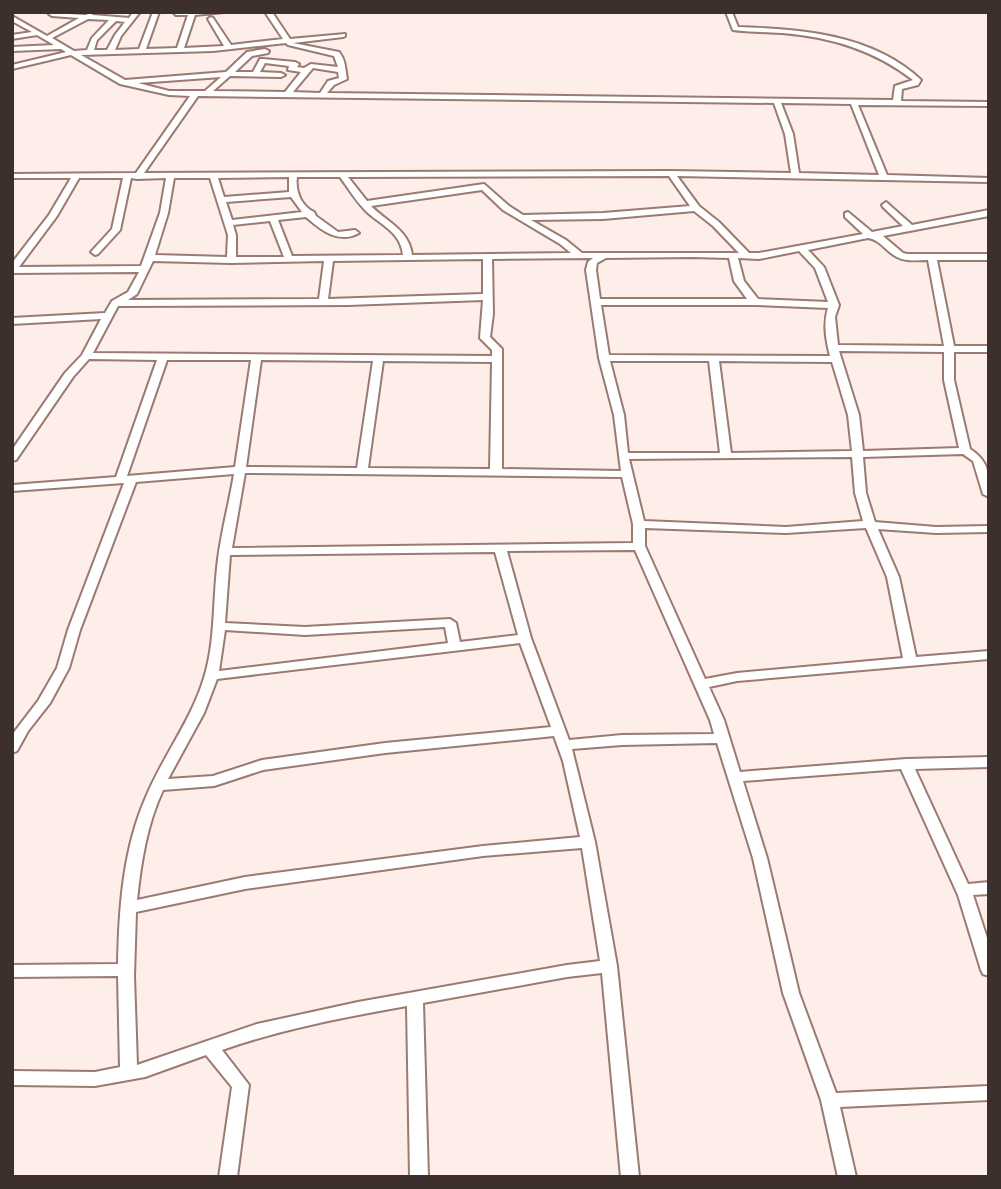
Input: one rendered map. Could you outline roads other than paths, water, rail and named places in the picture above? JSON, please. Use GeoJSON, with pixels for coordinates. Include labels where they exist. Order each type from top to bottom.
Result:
{"type":"FeatureCollection","features":[{"type":"Feature","properties":{"kind":"street"},"geometry":{"type":"LineString","coordinates":[[110,52],[117,35],[137,12]]}},
{"type":"Feature","properties":{"kind":"street"},"geometry":{"type":"LineString","coordinates":[[141,51],[156,12]]}},
{"type":"Feature","properties":{"kind":"street"},"geometry":{"type":"LineString","coordinates":[[176,13],[221,12]]}},
{"type":"Feature","properties":{"kind":"street"},"geometry":{"type":"LineString","coordinates":[[268,12],[286,41],[300,48],[336,54],[343,64],[343,79],[331,83],[321,96]]}},
{"type":"Feature","properties":{"kind":"street"},"geometry":{"type":"LineString","coordinates":[[729,12],[735,29],[817,33],[863,48],[916,80],[915,83],[898,88],[897,102]]}},
{"type":"Feature","properties":{"kind":"street"},"geometry":{"type":"LineString","coordinates":[[180,50],[192,13]]}},
{"type":"Feature","properties":{"kind":"street"},"geometry":{"type":"LineString","coordinates":[[52,14],[90,14],[130,20]]}},
{"type":"Feature","properties":{"kind":"street"},"geometry":{"type":"LineString","coordinates":[[12,37],[44,35],[90,14]]}},
{"type":"Feature","properties":{"kind":"street"},"geometry":{"type":"LineString","coordinates":[[90,53],[94,39],[114,19]]}},
{"type":"Feature","properties":{"kind":"street"},"geometry":{"type":"LineString","coordinates":[[14,20],[123,82],[151,90],[286,96],[989,104]]}},
{"type":"Feature","properties":{"kind":"street"},"geometry":{"type":"LineString","coordinates":[[189,23],[212,20],[229,48]]}},
{"type":"Feature","properties":{"kind":"street"},"geometry":{"type":"LineString","coordinates":[[12,67],[70,53],[229,48],[343,35]]}},
{"type":"Feature","properties":{"kind":"street"},"geometry":{"type":"LineString","coordinates":[[96,251],[116,230],[132,177],[200,94],[229,74],[253,52],[279,48],[275,42]]}},
{"type":"Feature","properties":{"kind":"street"},"geometry":{"type":"LineString","coordinates":[[12,49],[61,47]]}},
{"type":"Feature","properties":{"kind":"street"},"geometry":{"type":"LineString","coordinates":[[306,70],[291,68],[313,50]]}},
{"type":"Feature","properties":{"kind":"street"},"geometry":{"type":"LineString","coordinates":[[123,82],[255,74],[263,61],[295,64]]}},
{"type":"Feature","properties":{"kind":"street"},"geometry":{"type":"LineString","coordinates":[[286,96],[311,66],[343,70]]}},
{"type":"Feature","properties":{"kind":"street"},"geometry":{"type":"LineString","coordinates":[[229,74],[281,75]]}},
{"type":"Feature","properties":{"kind":"street"},"geometry":{"type":"LineString","coordinates":[[776,100],[789,134],[795,175]]}},
{"type":"Feature","properties":{"kind":"street"},"geometry":{"type":"LineString","coordinates":[[853,101],[884,177]]}},
{"type":"Feature","properties":{"kind":"street"},"geometry":{"type":"LineString","coordinates":[[671,173],[696,208],[747,257]]}},
{"type":"Feature","properties":{"kind":"street"},"geometry":{"type":"LineString","coordinates":[[12,176],[671,173],[989,180]]}},
{"type":"Feature","properties":{"kind":"street"},"geometry":{"type":"LineString","coordinates":[[213,175],[229,223],[233,246],[231,260]]}},
{"type":"Feature","properties":{"kind":"street"},"geometry":{"type":"LineString","coordinates":[[243,175],[243,178],[253,183],[267,183]]}},
{"type":"Feature","properties":{"kind":"street"},"geometry":{"type":"LineString","coordinates":[[12,270],[53,216],[76,176]]}},
{"type":"Feature","properties":{"kind":"street"},"geometry":{"type":"LineString","coordinates":[[12,458],[69,375],[86,356],[115,303],[132,294],[150,258],[164,213],[170,176]]}},
{"type":"Feature","properties":{"kind":"street"},"geometry":{"type":"LineString","coordinates":[[293,176],[291,181],[297,204],[337,235],[355,233]]}},
{"type":"Feature","properties":{"kind":"street"},"geometry":{"type":"LineString","coordinates":[[343,176],[371,210],[394,227],[405,242],[408,256]]}},
{"type":"Feature","properties":{"kind":"street"},"geometry":{"type":"LineString","coordinates":[[366,204],[484,187],[506,208],[579,256]]}},
{"type":"Feature","properties":{"kind":"street"},"geometry":{"type":"LineString","coordinates":[[221,200],[294,194]]}},
{"type":"Feature","properties":{"kind":"street"},"geometry":{"type":"LineString","coordinates":[[886,205],[911,229]]}},
{"type":"Feature","properties":{"kind":"street"},"geometry":{"type":"LineString","coordinates":[[524,218],[603,216],[696,208]]}},
{"type":"Feature","properties":{"kind":"street"},"geometry":{"type":"LineString","coordinates":[[150,258],[231,260],[692,254],[747,257],[875,236],[989,213]]}},
{"type":"Feature","properties":{"kind":"street"},"geometry":{"type":"LineString","coordinates":[[229,223],[311,214]]}},
{"type":"Feature","properties":{"kind":"street"},"geometry":{"type":"LineString","coordinates":[[848,215],[900,255],[932,258],[989,257]]}},
{"type":"Feature","properties":{"kind":"street"},"geometry":{"type":"LineString","coordinates":[[273,219],[289,259]]}},
{"type":"Feature","properties":{"kind":"street"},"geometry":{"type":"LineString","coordinates":[[802,249],[818,267],[834,305]]}},
{"type":"Feature","properties":{"kind":"street"},"geometry":{"type":"LineString","coordinates":[[487,256],[485,338],[497,349],[496,471]]}},
{"type":"Feature","properties":{"kind":"street"},"geometry":{"type":"LineString","coordinates":[[604,256],[593,262],[591,270],[604,358],[639,524],[639,546],[703,684],[722,738],[760,858],[791,993],[830,1100],[847,1177]]}},
{"type":"Feature","properties":{"kind":"street"},"geometry":{"type":"LineString","coordinates":[[733,256],[734,271],[741,287],[755,302]]}},
{"type":"Feature","properties":{"kind":"street"},"geometry":{"type":"LineString","coordinates":[[323,301],[329,258]]}},
{"type":"Feature","properties":{"kind":"street"},"geometry":{"type":"LineString","coordinates":[[932,258],[949,348],[949,380],[965,450]]}},
{"type":"Feature","properties":{"kind":"street"},"geometry":{"type":"LineString","coordinates":[[12,270],[143,269]]}},
{"type":"Feature","properties":{"kind":"street"},"geometry":{"type":"LineString","coordinates":[[211,302],[215,291]]}},
{"type":"Feature","properties":{"kind":"street"},"geometry":{"type":"LineString","coordinates":[[115,303],[406,303],[488,297]]}},
{"type":"Feature","properties":{"kind":"street"},"geometry":{"type":"LineString","coordinates":[[596,302],[834,305]]}},
{"type":"Feature","properties":{"kind":"street"},"geometry":{"type":"LineString","coordinates":[[834,305],[829,313],[835,354],[856,427],[855,454],[869,525],[890,569],[910,660]]}},
{"type":"Feature","properties":{"kind":"street"},"geometry":{"type":"LineString","coordinates":[[12,321],[106,316]]}},
{"type":"Feature","properties":{"kind":"street"},"geometry":{"type":"LineString","coordinates":[[604,358],[714,358],[949,348],[989,349]]}},
{"type":"Feature","properties":{"kind":"street"},"geometry":{"type":"LineString","coordinates":[[86,356],[497,359]]}},
{"type":"Feature","properties":{"kind":"street"},"geometry":{"type":"LineString","coordinates":[[12,748],[63,668],[126,479],[163,357]]}},
{"type":"Feature","properties":{"kind":"street"},"geometry":{"type":"LineString","coordinates":[[129,1073],[124,970],[134,868],[145,816],[198,715],[212,677],[225,552],[241,470],[256,357]]}},
{"type":"Feature","properties":{"kind":"street"},"geometry":{"type":"LineString","coordinates":[[362,470],[378,358]]}},
{"type":"Feature","properties":{"kind":"street"},"geometry":{"type":"LineString","coordinates":[[714,358],[726,455]]}},
{"type":"Feature","properties":{"kind":"street"},"geometry":{"type":"LineString","coordinates":[[623,456],[965,450],[978,459],[989,494]]}},
{"type":"Feature","properties":{"kind":"street"},"geometry":{"type":"LineString","coordinates":[[12,488],[241,470],[627,474]]}},
{"type":"Feature","properties":{"kind":"street"},"geometry":{"type":"LineString","coordinates":[[639,524],[797,531],[839,524],[936,530],[989,528]]}},
{"type":"Feature","properties":{"kind":"street"},"geometry":{"type":"LineString","coordinates":[[225,552],[639,546]]}},
{"type":"Feature","properties":{"kind":"street"},"geometry":{"type":"LineString","coordinates":[[500,547],[525,638],[570,761],[588,842],[609,966],[630,1177]]}},
{"type":"Feature","properties":{"kind":"street"},"geometry":{"type":"LineString","coordinates":[[219,626],[305,631],[450,623],[455,646]]}},
{"type":"Feature","properties":{"kind":"street"},"geometry":{"type":"LineString","coordinates":[[212,677],[525,638]]}},
{"type":"Feature","properties":{"kind":"street"},"geometry":{"type":"LineString","coordinates":[[703,684],[737,677],[989,655]]}},
{"type":"Feature","properties":{"kind":"street"},"geometry":{"type":"LineString","coordinates":[[159,785],[214,781],[262,765],[385,748],[561,738],[722,738]]}},
{"type":"Feature","properties":{"kind":"street"},"geometry":{"type":"LineString","coordinates":[[734,777],[906,764],[989,762]]}},
{"type":"Feature","properties":{"kind":"street"},"geometry":{"type":"LineString","coordinates":[[906,764],[964,890],[989,970]]}},
{"type":"Feature","properties":{"kind":"street"},"geometry":{"type":"LineString","coordinates":[[130,907],[245,883],[483,851],[588,842]]}},
{"type":"Feature","properties":{"kind":"street"},"geometry":{"type":"LineString","coordinates":[[964,890],[989,888]]}},
{"type":"Feature","properties":{"kind":"street"},"geometry":{"type":"LineString","coordinates":[[12,1078],[94,1079],[129,1073],[257,1031],[415,998],[609,966]]}},
{"type":"Feature","properties":{"kind":"street"},"geometry":{"type":"LineString","coordinates":[[12,971],[124,970]]}},
{"type":"Feature","properties":{"kind":"street"},"geometry":{"type":"LineString","coordinates":[[415,998],[419,1177]]}},
{"type":"Feature","properties":{"kind":"street"},"geometry":{"type":"LineString","coordinates":[[210,1048],[241,1085],[228,1177]]}},
{"type":"Feature","properties":{"kind":"street"},"geometry":{"type":"LineString","coordinates":[[830,1100],[989,1093]]}}]}
